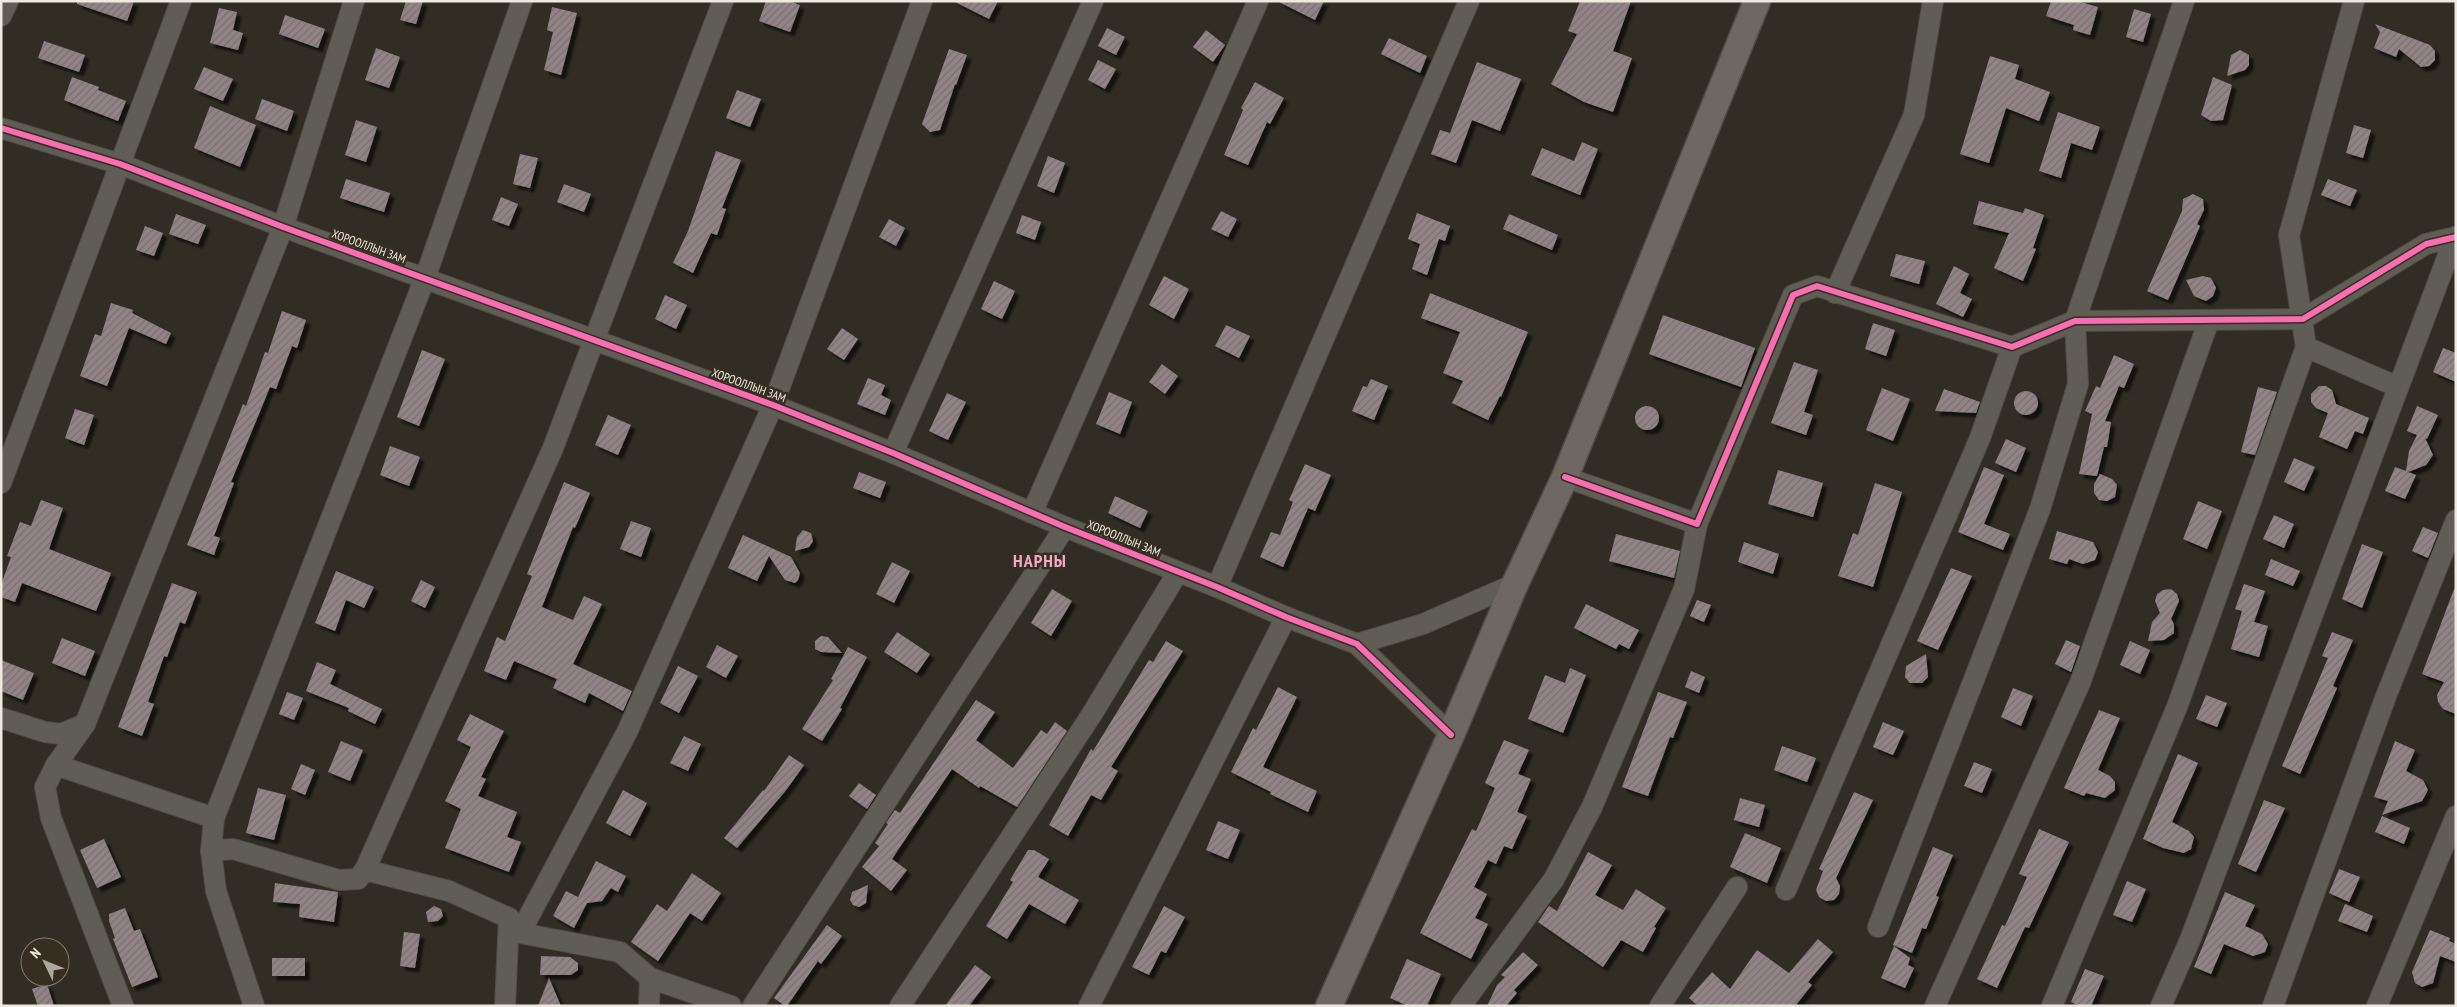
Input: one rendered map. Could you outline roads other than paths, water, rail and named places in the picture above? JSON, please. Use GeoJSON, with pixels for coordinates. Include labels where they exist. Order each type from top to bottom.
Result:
{"type":"FeatureCollection","features":[{"type":"Feature","properties":{"kind":"main road"},"geometry":{"type":"LineString","coordinates":[[1329,1006],[1451,735],[1515,584],[1565,477],[1757,1]]}},
{"type":"Feature","properties":{"kind":"street"},"geometry":{"type":"LineString","coordinates":[[1,16],[8,1]]}},
{"type":"Feature","properties":{"kind":"street"},"geometry":{"type":"LineString","coordinates":[[1,483],[181,1]]}},
{"type":"Feature","properties":{"kind":"street"},"geometry":{"type":"LineString","coordinates":[[123,1006],[51,818],[45,787],[56,764],[86,724],[283,226],[354,1]]}},
{"type":"Feature","properties":{"kind":"street"},"geometry":{"type":"LineString","coordinates":[[254,1006],[216,891],[211,850],[214,818],[424,278],[522,1]]}},
{"type":"Feature","properties":{"kind":"street"},"geometry":{"type":"LineString","coordinates":[[211,850],[233,849],[340,880],[358,879],[365,870],[552,448],[723,1]]}},
{"type":"Feature","properties":{"kind":"street"},"geometry":{"type":"LineString","coordinates":[[505,1006],[514,926],[627,732],[773,405],[922,1]]}},
{"type":"Feature","properties":{"kind":"street"},"geometry":{"type":"LineString","coordinates":[[893,452],[1093,1]]}},
{"type":"Feature","properties":{"kind":"street"},"geometry":{"type":"LineString","coordinates":[[1032,513],[1258,1]]}},
{"type":"Feature","properties":{"kind":"street"},"geometry":{"type":"LineString","coordinates":[[1217,587],[1468,1]]}},
{"type":"Feature","properties":{"kind":"street"},"geometry":{"type":"LineString","coordinates":[[1836,292],[1914,115],[1933,1]]}},
{"type":"Feature","properties":{"kind":"street"},"geometry":{"type":"LineString","coordinates":[[1878,927],[2040,509],[2078,384],[2075,321],[2184,1]]}},
{"type":"Feature","properties":{"kind":"street"},"geometry":{"type":"LineString","coordinates":[[2052,1006],[2177,707],[2306,347],[2288,235],[2354,1]]}},
{"type":"Feature","properties":{"kind":"street","name":"ХОРООЛЛЫН ЗАМ"},"geometry":{"type":"LineString","coordinates":[[1,128],[120,164],[594,341],[773,405],[893,452],[1065,527],[1217,587],[1286,618],[1358,644],[1451,735]]}},
{"type":"Feature","properties":{"kind":"street"},"geometry":{"type":"LineString","coordinates":[[1461,1006],[1554,879],[1592,807],[1684,589],[1697,524],[1793,295],[1804,289],[1817,286],[2012,346],[2075,321],[2303,319],[2426,244],[2455,237]]}},
{"type":"Feature","properties":{"kind":"street"},"geometry":{"type":"LineString","coordinates":[[2161,1006],[2193,931],[2455,237]]}},
{"type":"Feature","properties":{"kind":"street"},"geometry":{"type":"LineString","coordinates":[[1935,1006],[2080,683],[2209,320]]}},
{"type":"Feature","properties":{"kind":"street"},"geometry":{"type":"LineString","coordinates":[[1786,890],[1980,438],[2012,346]]}},
{"type":"Feature","properties":{"kind":"street"},"geometry":{"type":"LineString","coordinates":[[2306,347],[2398,387]]}},
{"type":"Feature","properties":{"kind":"street"},"geometry":{"type":"LineString","coordinates":[[1565,477],[1697,524]]}},
{"type":"Feature","properties":{"kind":"street"},"geometry":{"type":"LineString","coordinates":[[2273,1006],[2386,696],[2456,520]]}},
{"type":"Feature","properties":{"kind":"street"},"geometry":{"type":"LineString","coordinates":[[753,1006],[1065,527]]}},
{"type":"Feature","properties":{"kind":"street"},"geometry":{"type":"LineString","coordinates":[[900,1006],[1092,714],[1178,572]]}},
{"type":"Feature","properties":{"kind":"street"},"geometry":{"type":"LineString","coordinates":[[1358,644],[1423,624],[1515,584]]}},
{"type":"Feature","properties":{"kind":"street"},"geometry":{"type":"LineString","coordinates":[[1089,1006],[1286,618]]}},
{"type":"Feature","properties":{"kind":"street"},"geometry":{"type":"LineString","coordinates":[[1,718],[45,732],[61,734],[86,724]]}},
{"type":"Feature","properties":{"kind":"street"},"geometry":{"type":"LineString","coordinates":[[56,764],[214,818]]}},
{"type":"Feature","properties":{"kind":"street"},"geometry":{"type":"LineString","coordinates":[[2377,1006],[2456,816]]}},
{"type":"Feature","properties":{"kind":"street"},"geometry":{"type":"LineString","coordinates":[[365,870],[449,890],[514,926],[620,952],[650,978],[731,1006]]}},
{"type":"Feature","properties":{"kind":"street"},"geometry":{"type":"LineString","coordinates":[[1660,1006],[1738,887]]}},
{"type":"Feature","properties":{"kind":"street"},"geometry":{"type":"LineString","coordinates":[[649,1006],[650,978]]}},
{"type":"Feature","properties":{"kind":"district","name":"НАРНЫ"},"geometry":{"type":"Point","coordinates":[1040,560]}}]}
